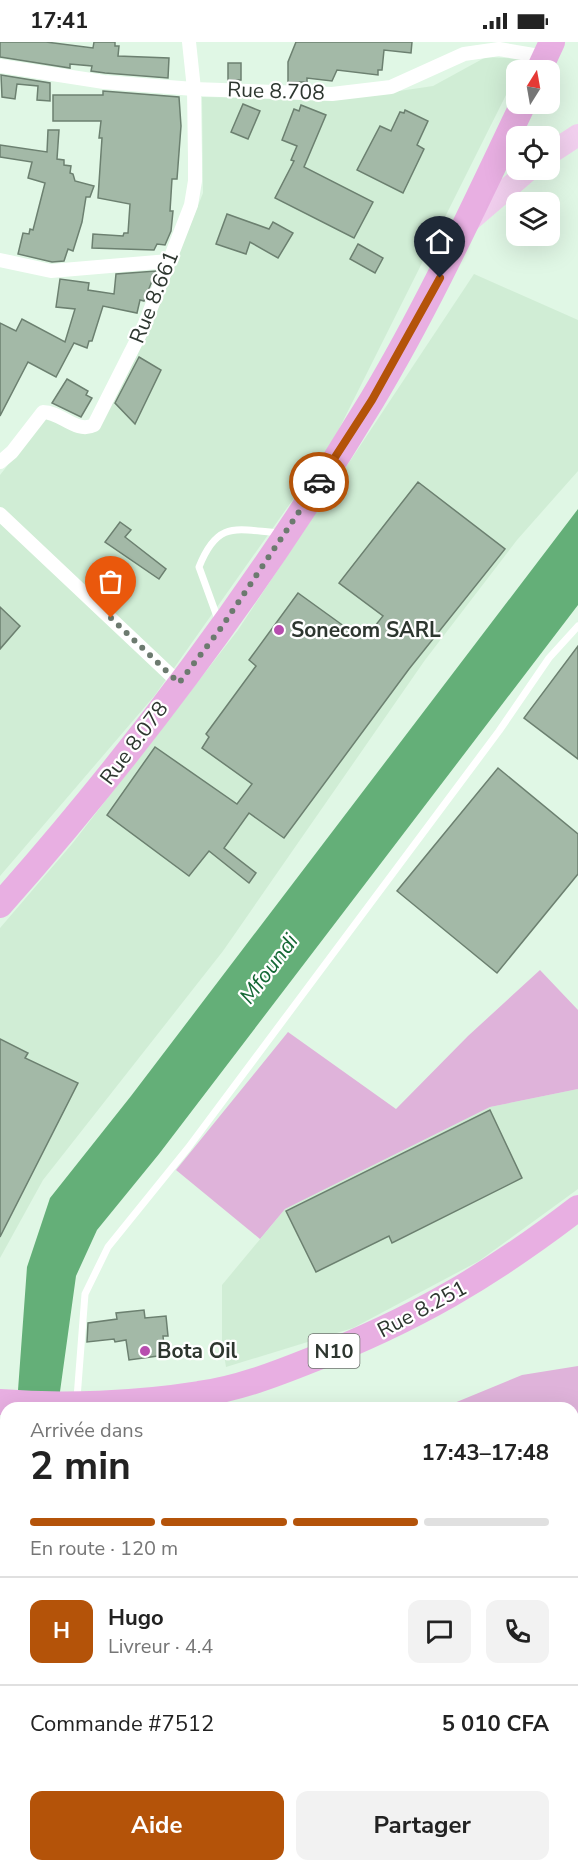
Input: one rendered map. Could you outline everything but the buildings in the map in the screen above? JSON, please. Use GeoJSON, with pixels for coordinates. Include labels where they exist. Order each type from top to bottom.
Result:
{"type":"FeatureCollection","features":[{"type":"Feature","properties":{"kind":"highway","name":"Rue 8.078"},"geometry":{"type":"LineString","coordinates":[[0,905],[73,823],[221,628],[286,533],[372,400],[440,278],[518,114]]}},
{"type":"Feature","properties":{"kind":"highway","name":"Rue 8.251"},"geometry":{"type":"LineString","coordinates":[[103,1402],[200,1394],[294,1367],[369,1337],[425,1310],[484,1275],[578,1208]]}},
{"type":"Feature","properties":{"kind":"main road"},"geometry":{"type":"LineString","coordinates":[[560,147],[578,135]]}},
{"type":"Feature","properties":{"kind":"main road"},"geometry":{"type":"LineString","coordinates":[[465,225],[517,180]]}},
{"type":"Feature","properties":{"kind":"street","name":"Rue 8.661"},"geometry":{"type":"LineString","coordinates":[[0,462],[12,452],[43,412],[50,412],[82,428],[94,425],[144,326],[191,205],[195,181],[194,89],[189,42]]}},
{"type":"Feature","properties":{"kind":"street","name":"Rue 8.708"},"geometry":{"type":"LineString","coordinates":[[0,66],[105,82],[194,89],[332,94],[391,87],[464,54],[499,49],[545,56]]}},
{"type":"Feature","properties":{"kind":"street"},"geometry":{"type":"LineString","coordinates":[[0,260],[51,271],[169,261]]}},
{"type":"Feature","properties":{"kind":"street"},"geometry":{"type":"LineString","coordinates":[[0,514],[179,683]]}},
{"type":"Feature","properties":{"kind":"lane"},"geometry":{"type":"LineString","coordinates":[[221,628],[199,567],[219,534],[230,530],[286,533]]}},
{"type":"Feature","properties":{"kind":"lane"},"geometry":{"type":"LineString","coordinates":[[67,1402],[85,1294],[108,1247],[281,1024],[499,731],[549,658],[578,626]]}},
{"type":"Feature","properties":{"kind":"shaded area"},"geometry":{"type":"Polygon","coordinates":[[[486,57],[524,59],[506,60],[506,95],[330,447],[155,695],[0,876],[0,475],[48,414],[85,431],[153,318],[203,193],[202,97],[345,99],[433,86],[486,57]]]}},
{"type":"Feature","properties":{"kind":"shaded area"},"geometry":{"type":"Polygon","coordinates":[[[474,274],[578,320],[578,471],[517,540],[425,660],[223,951],[43,1180],[0,1258],[0,928],[72,844],[238,630],[474,274]]]}},
{"type":"Feature","properties":{"kind":"shaded area"},"geometry":{"type":"Polygon","coordinates":[[[540,970],[578,1010],[578,1089],[490,1107],[285,1209],[260,1239],[176,1170],[288,1032],[396,1109],[468,1036],[540,970]]]}},
{"type":"Feature","properties":{"kind":"shaded area"},"geometry":{"type":"Polygon","coordinates":[[[578,1089],[578,1189],[479,1261],[353,1328],[226,1367],[222,1343],[222,1285],[285,1209],[490,1107],[578,1089]]]}},
{"type":"Feature","properties":{"kind":"shaded area"},"geometry":{"type":"Polygon","coordinates":[[[578,1366],[578,1402],[457,1402],[522,1375],[578,1366]]]}},
{"type":"Feature","properties":{"kind":"water","name":"Mfoundi"},"geometry":{"type":"Polygon","coordinates":[[[578,509],[578,605],[159,1154],[97,1230],[76,1276],[59,1402],[17,1402],[27,1267],[50,1198],[131,1096],[578,509]]]}},
{"type":"Feature","properties":{"kind":"way so far"},"geometry":{"type":"LineString","coordinates":[[111,618],[179,683],[221,628],[319,482]]}},
{"type":"Feature","properties":{"kind":"place","name":"Sonecom SARL"},"geometry":{"type":"Point","coordinates":[279,630]}},
{"type":"Feature","properties":{"kind":"place","name":"Bota Oil"},"geometry":{"type":"Point","coordinates":[145,1351]}},
{"type":"Feature","properties":{"kind":"route"},"geometry":{"type":"LineString","coordinates":[[319,482],[372,400],[440,278]]}}]}
